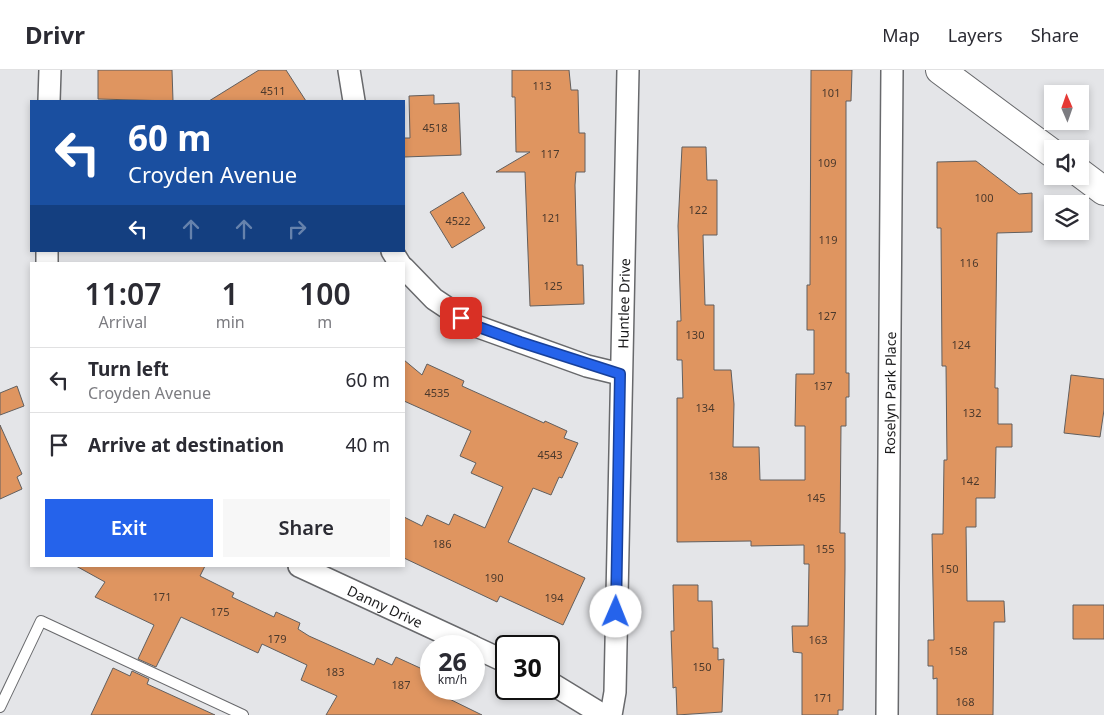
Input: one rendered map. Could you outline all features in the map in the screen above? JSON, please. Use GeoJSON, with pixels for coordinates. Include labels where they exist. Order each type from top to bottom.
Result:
{"type":"FeatureCollection","features":[{"type":"Feature","properties":{"kind":"street"},"geometry":{"type":"LineString","coordinates":[[50,70],[50,100]]}},
{"type":"Feature","properties":{"kind":"street"},"geometry":{"type":"LineString","coordinates":[[348,70],[354,100]]}},
{"type":"Feature","properties":{"kind":"street","name":"Huntlee Drive"},"geometry":{"type":"LineString","coordinates":[[612,715],[615,692],[620,374],[628,70]]}},
{"type":"Feature","properties":{"kind":"street","name":"Roselyn Park Place"},"geometry":{"type":"LineString","coordinates":[[886,715],[892,70]]}},
{"type":"Feature","properties":{"kind":"street"},"geometry":{"type":"LineString","coordinates":[[940,70],[1044,147]]}},
{"type":"Feature","properties":{"kind":"street"},"geometry":{"type":"LineString","coordinates":[[1089,180],[1104,191]]}},
{"type":"Feature","properties":{"kind":"street"},"geometry":{"type":"LineString","coordinates":[[405,269],[434,299],[473,325],[588,366],[620,374]]}},
{"type":"Feature","properties":{"kind":"street","name":"Danny Drive"},"geometry":{"type":"LineString","coordinates":[[301,567],[447,635]]}},
{"type":"Feature","properties":{"kind":"street"},"geometry":{"type":"LineString","coordinates":[[560,689],[603,715]]}},
{"type":"Feature","properties":{"kind":"lane"},"geometry":{"type":"LineString","coordinates":[[0,707],[42,621],[243,715]]}},
{"type":"Feature","properties":{"kind":"building"},"geometry":{"type":"Polygon","coordinates":[[[98,70],[172,70],[173,100],[98,99],[98,70]]]}},
{"type":"Feature","properties":{"kind":"building"},"geometry":{"type":"Polygon","coordinates":[[[259,70],[286,70],[305,100],[211,100],[259,70]]]}},
{"type":"Feature","properties":{"kind":"building"},"geometry":{"type":"Polygon","coordinates":[[[512,70],[569,70],[571,90],[578,90],[579,133],[585,133],[585,172],[576,172],[577,265],[583,265],[584,304],[530,306],[525,172],[496,172],[530,152],[516,152],[515,97],[512,97],[512,70]]]}},
{"type":"Feature","properties":{"kind":"building"},"geometry":{"type":"Polygon","coordinates":[[[811,70],[852,70],[851,101],[846,101],[846,373],[849,373],[849,397],[846,397],[846,426],[841,426],[840,533],[845,533],[845,569],[843,710],[838,710],[838,715],[802,715],[802,653],[793,652],[792,626],[808,626],[809,564],[804,564],[804,545],[751,546],[751,541],[677,542],[677,398],[683,398],[682,360],[677,360],[677,321],[681,321],[678,226],[682,147],[706,147],[707,180],[717,180],[717,235],[703,235],[705,305],[714,305],[714,370],[731,370],[734,404],[733,447],[759,447],[760,480],[805,480],[805,426],[795,426],[796,374],[814,374],[814,330],[807,330],[807,285],[810,285],[811,70]]]}},
{"type":"Feature","properties":{"kind":"building"},"geometry":{"type":"Polygon","coordinates":[[[434,95],[434,104],[459,103],[461,155],[405,157],[405,138],[410,138],[409,96],[434,95]]]}},
{"type":"Feature","properties":{"kind":"building"},"geometry":{"type":"Polygon","coordinates":[[[976,161],[1019,194],[1032,193],[1032,232],[997,233],[995,388],[998,388],[998,424],[1012,424],[1012,447],[996,447],[995,498],[976,498],[976,527],[966,527],[967,601],[1004,601],[1005,622],[994,622],[993,715],[937,715],[937,678],[933,679],[933,666],[928,666],[928,640],[934,640],[932,534],[943,534],[944,460],[947,460],[946,366],[942,366],[941,228],[937,228],[937,162],[976,161]]]}},
{"type":"Feature","properties":{"kind":"building"},"geometry":{"type":"Polygon","coordinates":[[[463,192],[485,228],[452,248],[430,212],[463,192]]]}},
{"type":"Feature","properties":{"kind":"building"},"geometry":{"type":"Polygon","coordinates":[[[405,361],[422,375],[427,364],[464,381],[462,386],[544,423],[545,421],[567,431],[564,438],[578,443],[562,478],[559,477],[551,495],[533,488],[508,542],[585,578],[563,625],[500,596],[497,602],[405,558],[405,518],[422,526],[427,515],[449,525],[454,514],[485,528],[503,487],[471,473],[476,463],[460,456],[471,431],[405,401],[405,361]]]}},
{"type":"Feature","properties":{"kind":"building"},"geometry":{"type":"Polygon","coordinates":[[[1071,375],[1104,379],[1104,410],[1100,437],[1064,433],[1071,375]]]}},
{"type":"Feature","properties":{"kind":"building"},"geometry":{"type":"Polygon","coordinates":[[[17,386],[24,406],[0,415],[0,393],[17,386]]]}},
{"type":"Feature","properties":{"kind":"building"},"geometry":{"type":"Polygon","coordinates":[[[0,425],[22,474],[17,477],[22,489],[0,499],[0,425]]]}},
{"type":"Feature","properties":{"kind":"building"},"geometry":{"type":"Polygon","coordinates":[[[78,567],[204,567],[200,576],[234,593],[232,597],[274,617],[276,612],[300,623],[298,629],[309,636],[374,665],[377,658],[392,665],[396,657],[420,668],[420,700],[451,700],[482,715],[326,715],[337,696],[301,680],[307,665],[262,644],[258,653],[181,617],[156,667],[138,659],[154,625],[95,597],[105,582],[78,567]]]}},
{"type":"Feature","properties":{"kind":"building"},"geometry":{"type":"Polygon","coordinates":[[[673,585],[698,585],[698,601],[712,601],[713,648],[718,648],[718,660],[724,659],[722,712],[677,715],[676,687],[673,688],[671,631],[674,631],[673,585]]]}},
{"type":"Feature","properties":{"kind":"building"},"geometry":{"type":"Polygon","coordinates":[[[1073,605],[1104,605],[1104,639],[1073,639],[1073,605]]]}},
{"type":"Feature","properties":{"kind":"building"},"geometry":{"type":"Polygon","coordinates":[[[113,668],[130,676],[132,671],[149,679],[147,684],[215,715],[91,715],[113,668]]]}},
{"type":"Feature","properties":{"kind":"route"},"geometry":{"type":"LineString","coordinates":[[461,318],[473,325],[588,366],[620,374],[616,612]]}}]}
